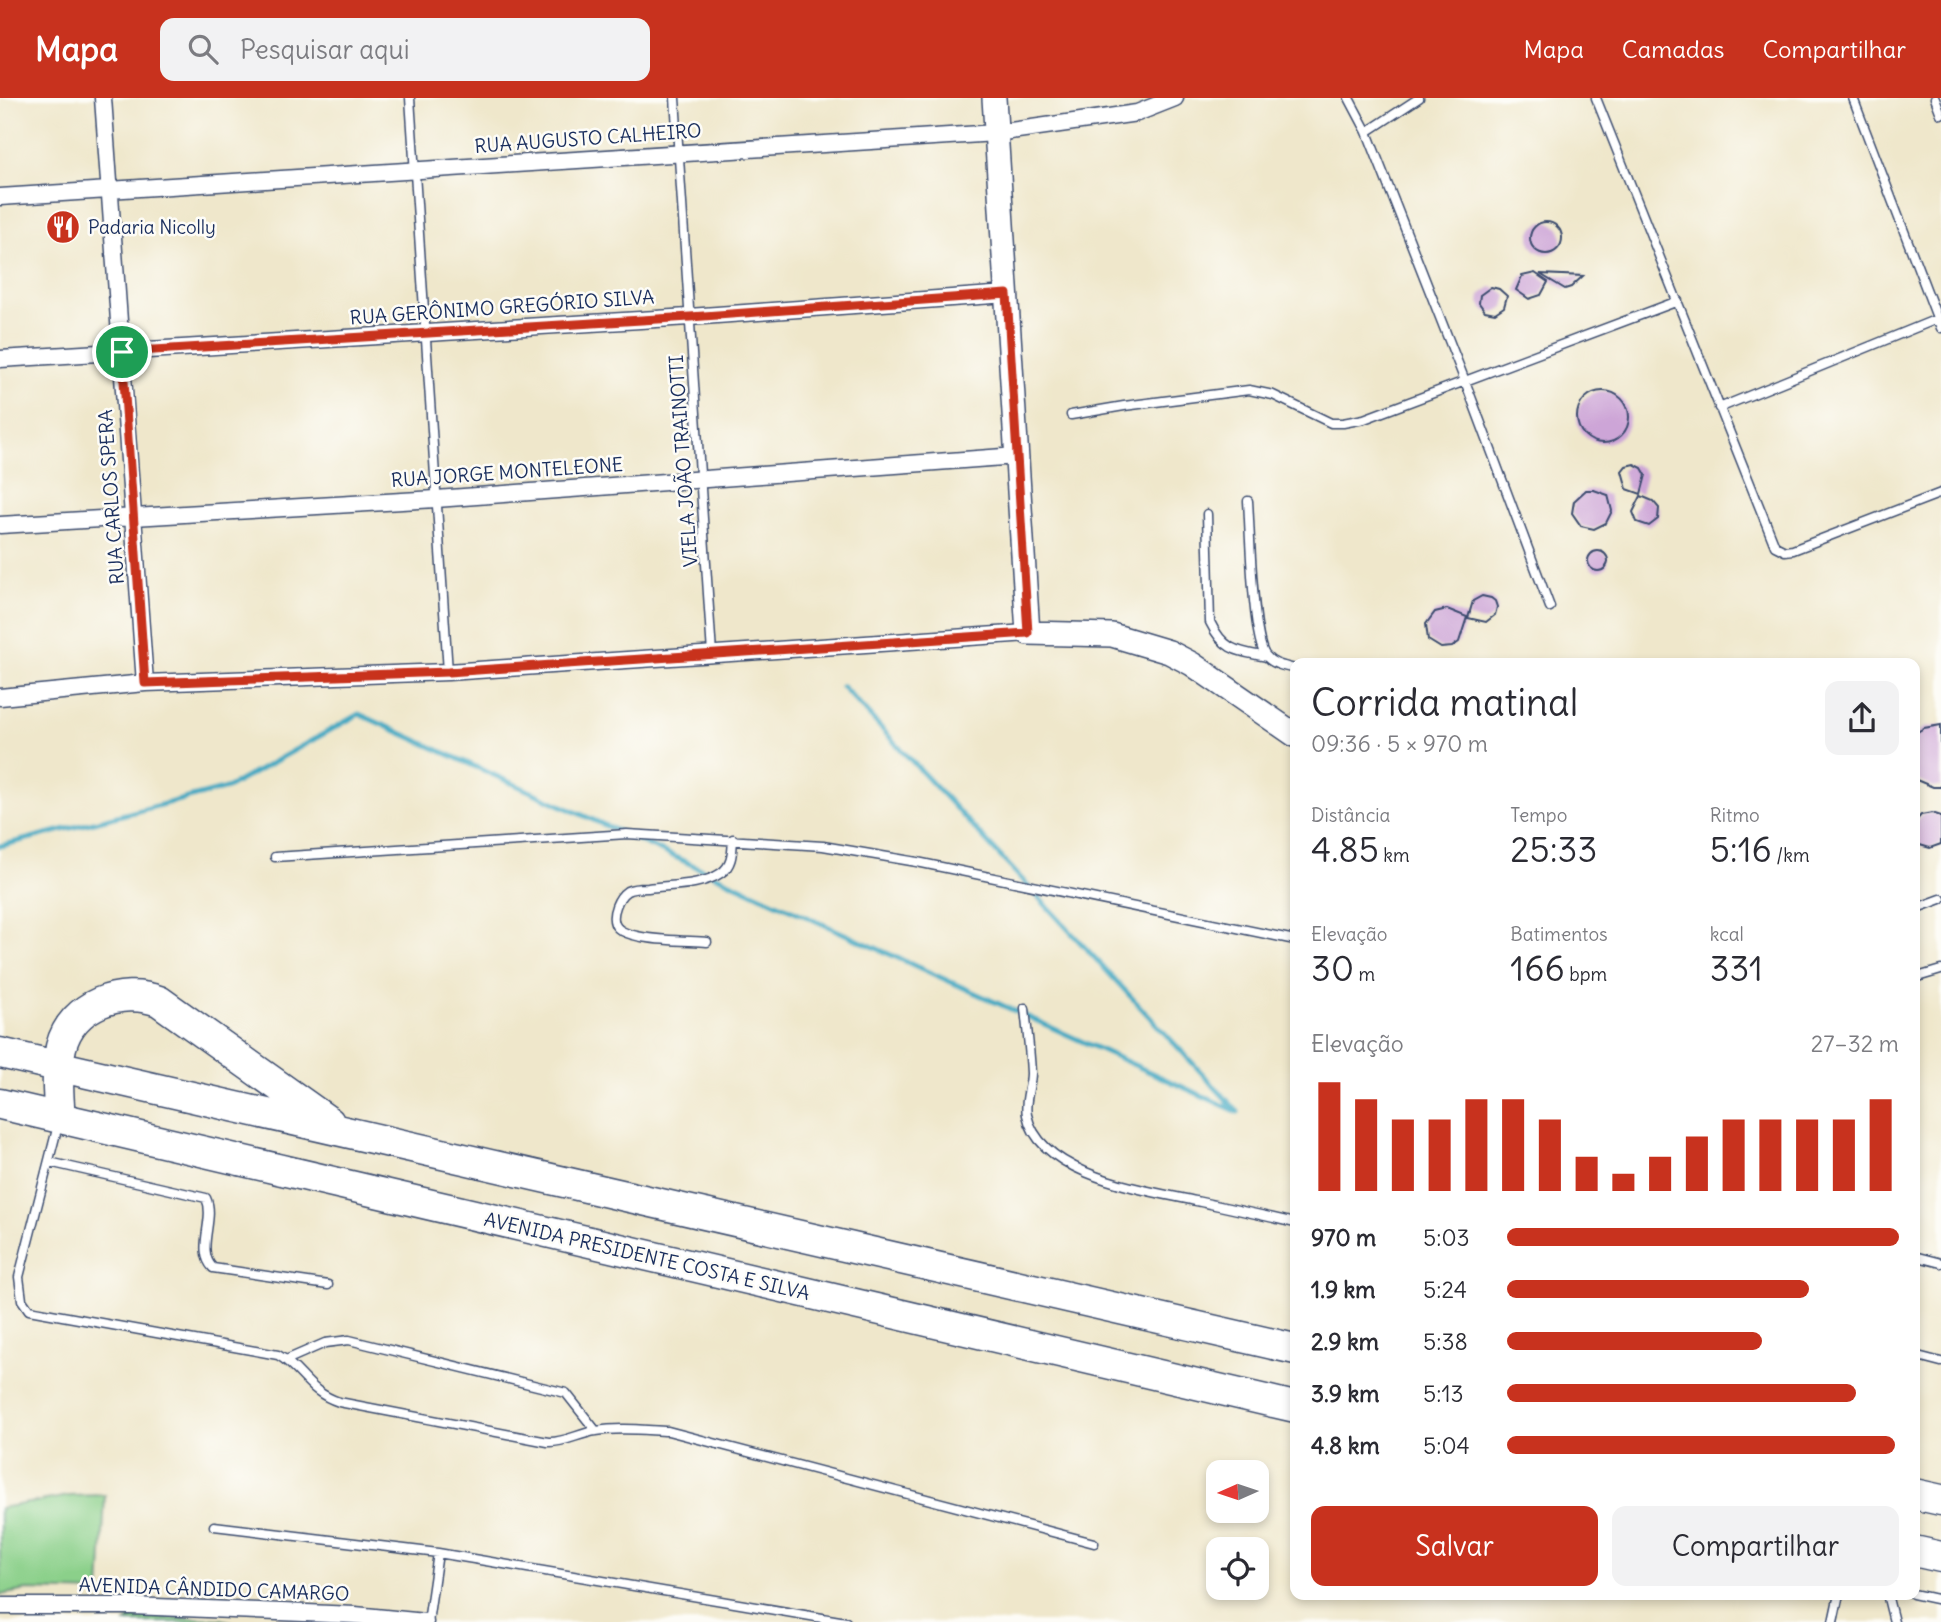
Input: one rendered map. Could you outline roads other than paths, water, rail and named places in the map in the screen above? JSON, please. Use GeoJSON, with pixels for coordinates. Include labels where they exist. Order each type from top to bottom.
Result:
{"type":"FeatureCollection","features":[{"type":"Feature","properties":{"kind":"highway"},"geometry":{"type":"LineString","coordinates":[[60,1118],[61,1048],[65,1036],[86,1011],[105,1000],[134,995],[159,1001],[344,1132]]}},
{"type":"Feature","properties":{"kind":"highway"},"geometry":{"type":"LineString","coordinates":[[0,1053],[1290,1348]]}},
{"type":"Feature","properties":{"kind":"highway","name":"AVENIDA PRESIDENTE COSTA E SILVA"},"geometry":{"type":"LineString","coordinates":[[4,1110],[60,1118],[1290,1406]]}},
{"type":"Feature","properties":{"kind":"highway"},"geometry":{"type":"LineString","coordinates":[[1920,1495],[1941,1500]]}},
{"type":"Feature","properties":{"kind":"highway"},"geometry":{"type":"LineString","coordinates":[[1920,1553],[1941,1558]]}},
{"type":"Feature","properties":{"kind":"street","name":"RUA CARLOS SPERA"},"geometry":{"type":"LineString","coordinates":[[103,98],[145,683]]}},
{"type":"Feature","properties":{"kind":"street"},"geometry":{"type":"LineString","coordinates":[[994,98],[1028,633]]}},
{"type":"Feature","properties":{"kind":"street","name":"RUA AUGUSTO CALHEIRO"},"geometry":{"type":"LineString","coordinates":[[0,197],[996,132],[1137,113],[1175,98]]}},
{"type":"Feature","properties":{"kind":"street","name":"RUA GERÔNIMO GREGÓRIO SILVA"},"geometry":{"type":"LineString","coordinates":[[0,359],[690,317],[1007,294]]}},
{"type":"Feature","properties":{"kind":"street","name":"RUA JORGE MONTELEONE"},"geometry":{"type":"LineString","coordinates":[[0,525],[436,499],[1017,456]]}},
{"type":"Feature","properties":{"kind":"street"},"geometry":{"type":"LineString","coordinates":[[0,697],[145,683],[448,672],[1028,633],[1112,635],[1170,652],[1192,664],[1290,732]]}},
{"type":"Feature","properties":{"kind":"street","name":"AVENIDA CÂNDIDO CAMARGO"},"geometry":{"type":"LineString","coordinates":[[0,1606],[102,1606],[277,1617],[427,1622]]}},
{"type":"Feature","properties":{"kind":"street"},"geometry":{"type":"LineString","coordinates":[[102,1606],[109,1622]]}},
{"type":"Feature","properties":{"kind":"lane"},"geometry":{"type":"LineString","coordinates":[[410,98],[448,672]]}},
{"type":"Feature","properties":{"kind":"lane","name":"VIELA JOÃO TRAINOTTI"},"geometry":{"type":"LineString","coordinates":[[675,98],[712,654]]}},
{"type":"Feature","properties":{"kind":"lane"},"geometry":{"type":"LineString","coordinates":[[1349,98],[1367,132],[1550,607]]}},
{"type":"Feature","properties":{"kind":"lane"},"geometry":{"type":"LineString","coordinates":[[1367,132],[1419,98]]}},
{"type":"Feature","properties":{"kind":"lane"},"geometry":{"type":"LineString","coordinates":[[1596,98],[1775,546],[1793,550],[1941,493]]}},
{"type":"Feature","properties":{"kind":"lane"},"geometry":{"type":"LineString","coordinates":[[1853,98],[1941,328]]}},
{"type":"Feature","properties":{"kind":"lane"},"geometry":{"type":"LineString","coordinates":[[1935,98],[1941,114]]}},
{"type":"Feature","properties":{"kind":"lane"},"geometry":{"type":"LineString","coordinates":[[1071,415],[1249,390],[1273,395],[1315,417],[1343,423],[1364,419],[1678,301]]}},
{"type":"Feature","properties":{"kind":"lane"},"geometry":{"type":"LineString","coordinates":[[1719,408],[1937,319]]}},
{"type":"Feature","properties":{"kind":"lane"},"geometry":{"type":"LineString","coordinates":[[1248,501],[1257,636],[1267,657],[1274,663],[1290,668]]}},
{"type":"Feature","properties":{"kind":"lane"},"geometry":{"type":"LineString","coordinates":[[1207,514],[1210,622],[1218,637],[1230,649],[1267,657]]}},
{"type":"Feature","properties":{"kind":"lane"},"geometry":{"type":"LineString","coordinates":[[275,857],[627,834],[823,846],[917,862],[1290,939]]}},
{"type":"Feature","properties":{"kind":"lane"},"geometry":{"type":"LineString","coordinates":[[706,942],[631,936],[619,931],[614,921],[616,906],[629,890],[689,883],[721,873],[728,867],[733,839]]}},
{"type":"Feature","properties":{"kind":"lane"},"geometry":{"type":"LineString","coordinates":[[1920,907],[1941,899]]}},
{"type":"Feature","properties":{"kind":"lane"},"geometry":{"type":"LineString","coordinates":[[1920,976],[1941,970]]}},
{"type":"Feature","properties":{"kind":"lane"},"geometry":{"type":"LineString","coordinates":[[1025,1009],[1031,1074],[1027,1115],[1045,1146],[1061,1159],[1113,1183],[1290,1222]]}},
{"type":"Feature","properties":{"kind":"lane"},"geometry":{"type":"LineString","coordinates":[[60,1118],[19,1277],[22,1300],[29,1310],[278,1355],[313,1389],[339,1402],[548,1442],[596,1431],[668,1431],[1094,1543]]}},
{"type":"Feature","properties":{"kind":"lane"},"geometry":{"type":"LineString","coordinates":[[49,1162],[206,1198],[209,1207],[206,1257],[213,1268],[328,1285]]}},
{"type":"Feature","properties":{"kind":"lane"},"geometry":{"type":"LineString","coordinates":[[1920,1258],[1941,1263]]}},
{"type":"Feature","properties":{"kind":"lane"},"geometry":{"type":"LineString","coordinates":[[286,1360],[325,1343],[349,1340],[566,1393],[596,1431]]}},
{"type":"Feature","properties":{"kind":"lane"},"geometry":{"type":"LineString","coordinates":[[1920,1357],[1941,1362]]}},
{"type":"Feature","properties":{"kind":"lane"},"geometry":{"type":"LineString","coordinates":[[214,1527],[245,1528],[438,1553],[846,1622]]}},
{"type":"Feature","properties":{"kind":"lane"},"geometry":{"type":"LineString","coordinates":[[427,1622],[438,1553]]}},
{"type":"Feature","properties":{"kind":"lane"},"geometry":{"type":"LineString","coordinates":[[1920,1596],[1941,1600]]}},
{"type":"Feature","properties":{"kind":"lane"},"geometry":{"type":"LineString","coordinates":[[1833,1622],[1838,1600]]}},
{"type":"Feature","properties":{"kind":"lane"},"geometry":{"type":"LineString","coordinates":[[1888,1600],[1894,1622]]}},
{"type":"Feature","properties":{"kind":"waterway"},"geometry":{"type":"LineString","coordinates":[[0,846],[227,788],[359,714],[1238,1112],[842,686]]}},
{"type":"Feature","properties":{"kind":"place","name":"Padaria Nicolly"},"geometry":{"type":"Point","coordinates":[63,227]}}]}
